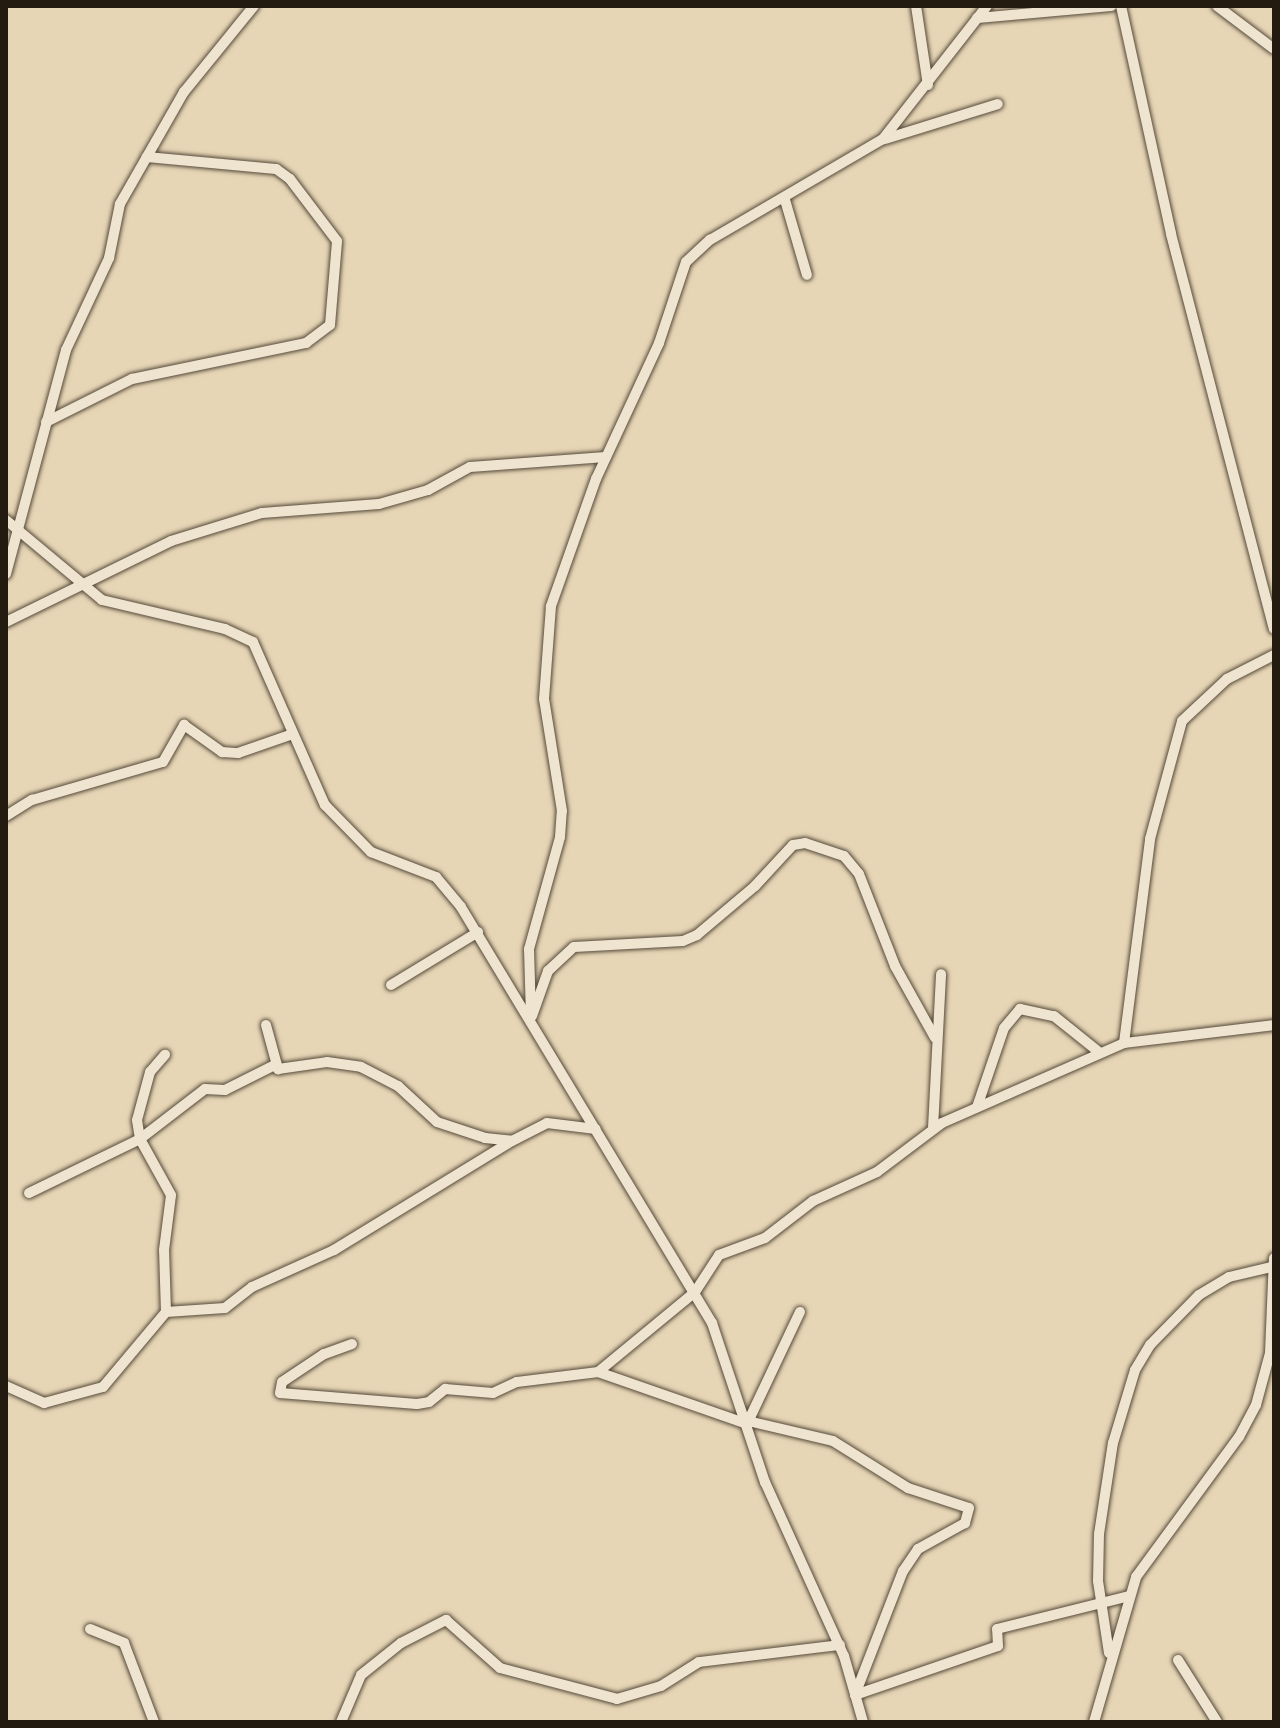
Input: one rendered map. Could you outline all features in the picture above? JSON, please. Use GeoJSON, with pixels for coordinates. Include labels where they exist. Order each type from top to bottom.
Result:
{"type":"FeatureCollection","features":[{"type":"Feature","properties":{"kind":"street"},"geometry":{"type":"LineString","coordinates":[[6,574],[66,350],[109,258],[120,204],[184,92],[254,6]]}},
{"type":"Feature","properties":{"kind":"street"},"geometry":{"type":"LineString","coordinates":[[916,6],[928,85]]}},
{"type":"Feature","properties":{"kind":"street"},"geometry":{"type":"LineString","coordinates":[[883,139],[987,6]]}},
{"type":"Feature","properties":{"kind":"street"},"geometry":{"type":"LineString","coordinates":[[977,18],[1111,6]]}},
{"type":"Feature","properties":{"kind":"street"},"geometry":{"type":"LineString","coordinates":[[1121,6],[1178,264],[1274,629]]}},
{"type":"Feature","properties":{"kind":"street"},"geometry":{"type":"LineString","coordinates":[[1217,6],[1274,49]]}},
{"type":"Feature","properties":{"kind":"street"},"geometry":{"type":"LineString","coordinates":[[531,1020],[529,949],[560,837],[562,811],[544,699],[544,653],[553,597],[606,457],[659,343],[686,262],[710,240],[785,200],[883,139],[998,104]]}},
{"type":"Feature","properties":{"kind":"street"},"geometry":{"type":"LineString","coordinates":[[46,422],[132,379],[306,343],[330,325],[337,241],[290,179],[276,169],[147,157]]}},
{"type":"Feature","properties":{"kind":"street"},"geometry":{"type":"LineString","coordinates":[[785,200],[807,275]]}},
{"type":"Feature","properties":{"kind":"street"},"geometry":{"type":"LineString","coordinates":[[6,622],[171,541],[262,513],[379,504],[428,490],[470,467],[606,457]]}},
{"type":"Feature","properties":{"kind":"street"},"geometry":{"type":"LineString","coordinates":[[6,520],[102,600],[225,629],[253,642],[315,790],[337,820],[371,852],[440,880],[478,932],[695,1292],[725,1355],[765,1482],[840,1645],[863,1722]]}},
{"type":"Feature","properties":{"kind":"street"},"geometry":{"type":"LineString","coordinates":[[1124,1043],[1150,839],[1182,721],[1227,679],[1274,655]]}},
{"type":"Feature","properties":{"kind":"street"},"geometry":{"type":"LineString","coordinates":[[6,816],[32,800],[163,762],[184,725],[222,752],[238,753],[293,734]]}},
{"type":"Feature","properties":{"kind":"street"},"geometry":{"type":"LineString","coordinates":[[531,1020],[548,971],[574,947],[683,941],[697,935],[755,886],[793,845],[805,843],[844,856],[859,874],[895,966],[935,1038]]}},
{"type":"Feature","properties":{"kind":"street"},"geometry":{"type":"LineString","coordinates":[[391,985],[478,932]]}},
{"type":"Feature","properties":{"kind":"street"},"geometry":{"type":"LineString","coordinates":[[933,1128],[935,1038],[941,974]]}},
{"type":"Feature","properties":{"kind":"street"},"geometry":{"type":"LineString","coordinates":[[977,1107],[1004,1028],[1020,1009],[1054,1016],[1100,1053]]}},
{"type":"Feature","properties":{"kind":"street"},"geometry":{"type":"LineString","coordinates":[[266,1025],[273,1066]]}},
{"type":"Feature","properties":{"kind":"street"},"geometry":{"type":"LineString","coordinates":[[598,1372],[695,1292],[719,1255],[765,1238],[813,1201],[877,1172],[933,1128],[1124,1043],[1274,1025]]}},
{"type":"Feature","properties":{"kind":"street"},"geometry":{"type":"LineString","coordinates":[[6,1386],[44,1403],[103,1387],[166,1312],[164,1250],[171,1195],[140,1139],[142,1099],[150,1072],[165,1055]]}},
{"type":"Feature","properties":{"kind":"street"},"geometry":{"type":"LineString","coordinates":[[29,1193],[140,1139],[205,1089],[225,1090],[273,1066],[285,1069],[327,1062],[361,1067],[398,1086],[437,1122],[512,1141]]}},
{"type":"Feature","properties":{"kind":"street"},"geometry":{"type":"LineString","coordinates":[[166,1312],[225,1308],[252,1287],[334,1250],[512,1141],[547,1123],[596,1129]]}},
{"type":"Feature","properties":{"kind":"street"},"geometry":{"type":"LineString","coordinates":[[1094,1722],[1129,1596],[1153,1550],[1239,1437],[1256,1405],[1270,1353],[1272,1262],[1229,1277],[1199,1295],[1150,1345],[1135,1370],[1123,1400],[1104,1496],[1100,1600],[1110,1657]]}},
{"type":"Feature","properties":{"kind":"street"},"geometry":{"type":"LineString","coordinates":[[748,1423],[800,1312]]}},
{"type":"Feature","properties":{"kind":"street"},"geometry":{"type":"LineString","coordinates":[[352,1344],[324,1354],[282,1382],[280,1393],[417,1404],[429,1402],[445,1389],[493,1393],[517,1382],[598,1372],[748,1423],[833,1441],[908,1488],[969,1508],[965,1523],[918,1549],[903,1571],[855,1695]]}},
{"type":"Feature","properties":{"kind":"street"},"geometry":{"type":"LineString","coordinates":[[855,1695],[998,1646],[997,1629],[1100,1600],[1129,1596]]}},
{"type":"Feature","properties":{"kind":"street"},"geometry":{"type":"LineString","coordinates":[[341,1722],[361,1675],[401,1643],[446,1620],[500,1668],[617,1699],[661,1686],[699,1662],[840,1645]]}},
{"type":"Feature","properties":{"kind":"street"},"geometry":{"type":"LineString","coordinates":[[90,1629],[124,1643],[154,1722]]}},
{"type":"Feature","properties":{"kind":"street"},"geometry":{"type":"LineString","coordinates":[[1178,1660],[1217,1722]]}}]}
